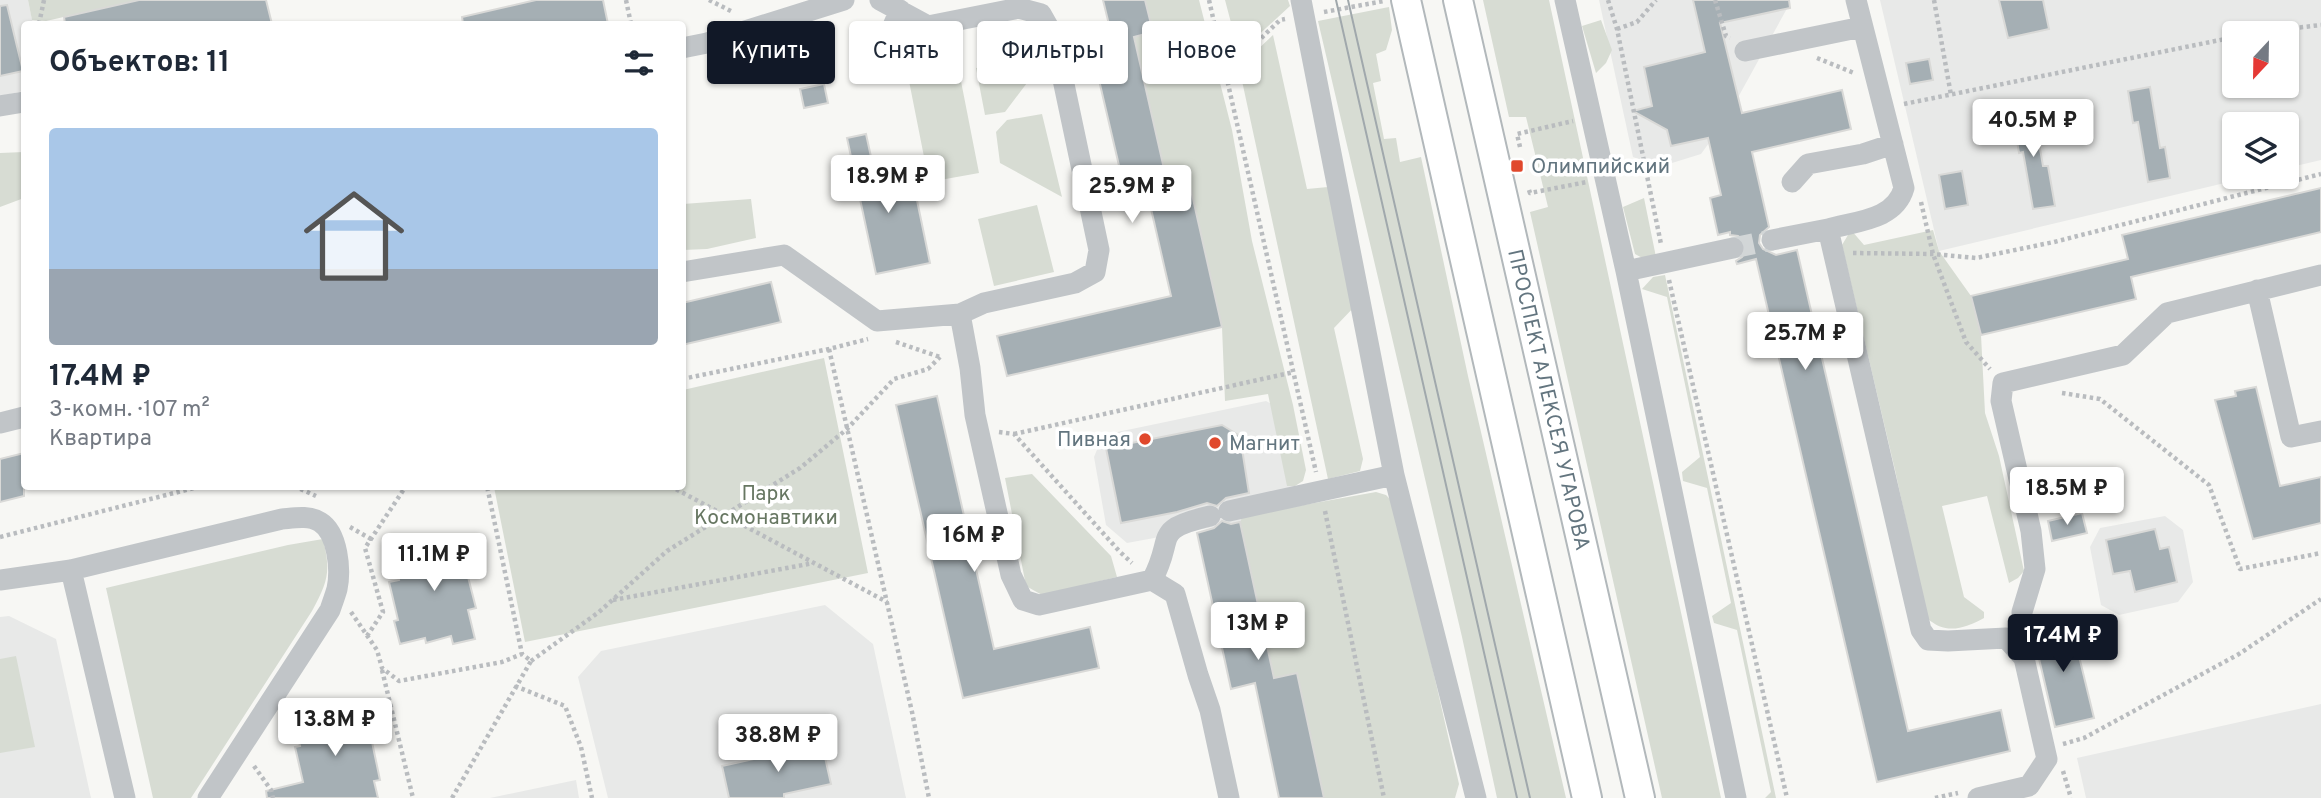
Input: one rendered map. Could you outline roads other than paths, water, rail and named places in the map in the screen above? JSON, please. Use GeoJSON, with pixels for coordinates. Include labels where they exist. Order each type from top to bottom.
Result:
{"type":"FeatureCollection","features":[{"type":"Feature","properties":{"kind":"main road"},"geometry":{"type":"LineString","coordinates":[[1406,0],[1587,798]]}},
{"type":"Feature","properties":{"kind":"main road","name":"ПРОСПЕКТ АЛЕКСЕЯ УГАРОВА"},"geometry":{"type":"LineString","coordinates":[[1458,0],[1640,798]]}},
{"type":"Feature","properties":{"kind":"street"},"geometry":{"type":"LineString","coordinates":[[686,47],[844,0]]}},
{"type":"Feature","properties":{"kind":"street"},"geometry":{"type":"LineString","coordinates":[[1301,0],[1394,475],[1476,798]]}},
{"type":"Feature","properties":{"kind":"street"},"geometry":{"type":"LineString","coordinates":[[1564,0],[1626,271],[1736,798]]}},
{"type":"Feature","properties":{"kind":"street"},"geometry":{"type":"LineString","coordinates":[[1772,240],[1885,214],[1900,201],[1904,188],[1856,0]]}},
{"type":"Feature","properties":{"kind":"street"},"geometry":{"type":"LineString","coordinates":[[686,271],[784,255],[878,329],[961,314],[984,303],[1074,283],[1095,272],[1098,250],[1054,37],[1041,14],[1019,8],[928,26],[889,3],[887,21]]}},
{"type":"Feature","properties":{"kind":"street"},"geometry":{"type":"LineString","coordinates":[[1745,51],[1862,27]]}},
{"type":"Feature","properties":{"kind":"street"},"geometry":{"type":"LineString","coordinates":[[0,106],[21,102]]}},
{"type":"Feature","properties":{"kind":"street"},"geometry":{"type":"LineString","coordinates":[[1792,182],[1808,164],[1893,144]]}},
{"type":"Feature","properties":{"kind":"street"},"geometry":{"type":"LineString","coordinates":[[1828,229],[1921,630],[1928,640],[2006,638],[2024,658]]}},
{"type":"Feature","properties":{"kind":"street"},"geometry":{"type":"LineString","coordinates":[[1626,271],[1733,248]]}},
{"type":"Feature","properties":{"kind":"street"},"geometry":{"type":"LineString","coordinates":[[1978,798],[2029,786],[2047,759],[2024,658],[2022,612],[2035,569],[2031,531],[2001,401],[2003,383],[2123,355],[2167,313],[2321,275]]}},
{"type":"Feature","properties":{"kind":"street"},"geometry":{"type":"LineString","coordinates":[[2257,290],[2291,437],[2321,431]]}},
{"type":"Feature","properties":{"kind":"street"},"geometry":{"type":"LineString","coordinates":[[961,314],[975,415],[1011,576],[1023,600],[1039,604],[1152,580],[1175,594],[1210,710],[1229,798]]}},
{"type":"Feature","properties":{"kind":"street"},"geometry":{"type":"LineString","coordinates":[[0,423],[21,418]]}},
{"type":"Feature","properties":{"kind":"street"},"geometry":{"type":"LineString","coordinates":[[1152,580],[1159,566],[1167,535],[1172,528],[1183,522],[1394,475]]}},
{"type":"Feature","properties":{"kind":"street"},"geometry":{"type":"LineString","coordinates":[[0,580],[71,570],[282,519],[308,517],[321,522],[332,535],[338,572],[337,590],[330,611],[208,798]]}},
{"type":"Feature","properties":{"kind":"street"},"geometry":{"type":"LineString","coordinates":[[71,570],[125,798]]}},
{"type":"Feature","properties":{"kind":"tunnel"},"geometry":{"type":"LineString","coordinates":[[1733,248],[1772,240]]}},
{"type":"Feature","properties":{"kind":"tram line"},"geometry":{"type":"LineString","coordinates":[[1336,0],[1517,798]]}},
{"type":"Feature","properties":{"kind":"tram line"},"geometry":{"type":"LineString","coordinates":[[1348,0],[1530,798]]}},
{"type":"Feature","properties":{"kind":"place","name":"Олимпийский"},"geometry":{"type":"Point","coordinates":[1517,166]}},
{"type":"Feature","properties":{"kind":"place","name":"Пивная"},"geometry":{"type":"Point","coordinates":[1145,439]}},
{"type":"Feature","properties":{"kind":"place","name":"Магнит"},"geometry":{"type":"Point","coordinates":[1215,443]}},
{"type":"Feature","properties":{"kind":"park label","name":"Парк Космонавтики"},"geometry":{"type":"Point","coordinates":[766,505]}}]}
